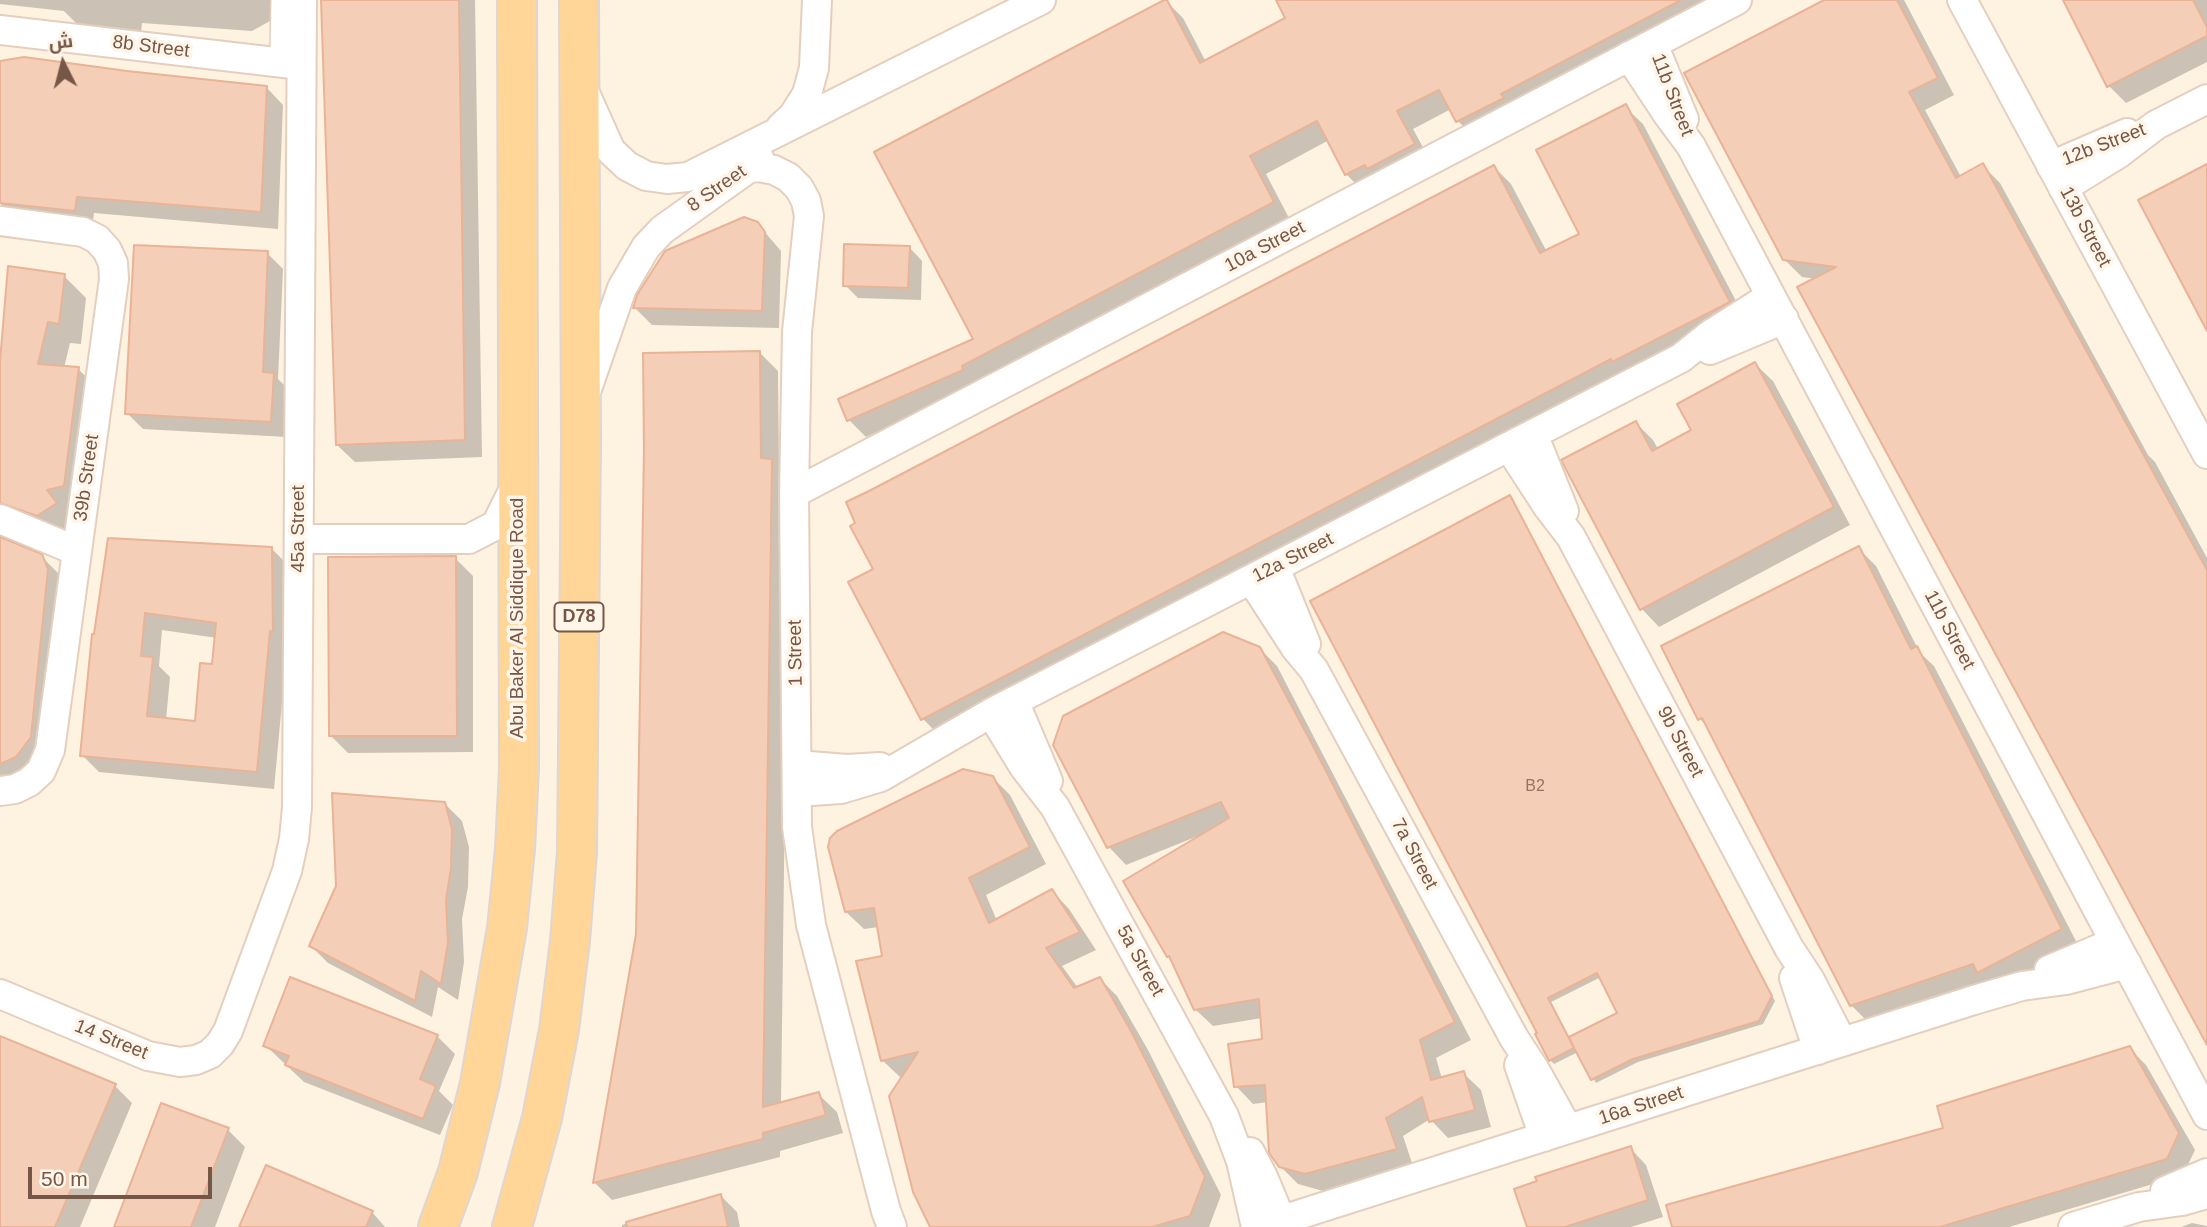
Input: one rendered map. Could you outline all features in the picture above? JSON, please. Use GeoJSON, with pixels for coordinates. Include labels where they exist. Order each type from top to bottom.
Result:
{"type":"FeatureCollection","features":[{"type":"Feature","properties":{"kind":"main road","name":"Abu Baker Al Siddique Road"},"geometry":{"type":"LineString","coordinates":[[438,1227],[458,1172],[495,1006],[515,849],[519,769],[517,0]]}},
{"type":"Feature","properties":{"kind":"main road","name":"D78"},"geometry":{"type":"LineString","coordinates":[[512,1227],[542,1118],[559,1030],[577,852],[579,0]]}},
{"type":"Feature","properties":{"kind":"main road"},"geometry":{"type":"LineString","coordinates":[[458,1172],[463,1199],[463,1227]]}},
{"type":"Feature","properties":{"kind":"street"},"geometry":{"type":"LineString","coordinates":[[0,23],[274,59],[281,53],[282,0]]}},
{"type":"Feature","properties":{"kind":"street","name":"45a Street"},"geometry":{"type":"LineString","coordinates":[[220,1044],[228,1031],[287,871],[297,807],[302,0]]}},
{"type":"Feature","properties":{"kind":"street"},"geometry":{"type":"LineString","coordinates":[[769,138],[793,116],[807,94],[814,68],[817,0]]}},
{"type":"Feature","properties":{"kind":"street","name":"8 Street"},"geometry":{"type":"LineString","coordinates":[[578,78],[611,151],[627,166],[646,176],[667,179],[688,177],[1041,0]]}},
{"type":"Feature","properties":{"kind":"street","name":"10a Street"},"geometry":{"type":"LineString","coordinates":[[794,493],[1737,0]]}},
{"type":"Feature","properties":{"kind":"street","name":"13b Street"},"geometry":{"type":"LineString","coordinates":[[1962,0],[2205,445]]}},
{"type":"Feature","properties":{"kind":"street","name":"8b Street"},"geometry":{"type":"LineString","coordinates":[[0,30],[301,65]]}},
{"type":"Feature","properties":{"kind":"street","name":"8 Street"},"geometry":{"type":"LineString","coordinates":[[580,410],[622,288],[646,247],[662,230],[744,169],[946,49]]}},
{"type":"Feature","properties":{"kind":"street","name":"11b Street"},"geometry":{"type":"LineString","coordinates":[[1641,50],[1680,108],[1691,146],[2207,1115]]}},
{"type":"Feature","properties":{"kind":"street","name":"12b Street"},"geometry":{"type":"LineString","coordinates":[[2057,177],[2109,140],[2157,125],[2207,99]]}},
{"type":"Feature","properties":{"kind":"street","name":"1 Street"},"geometry":{"type":"LineString","coordinates":[[744,169],[766,169],[788,177],[799,188],[806,201],[809,216],[797,331],[794,493],[800,860],[811,925],[892,1227]]}},
{"type":"Feature","properties":{"kind":"street","name":"39b Street"},"geometry":{"type":"LineString","coordinates":[[0,221],[83,232],[97,239],[107,250],[113,263],[114,279],[47,761],[29,782],[15,789],[0,791]]}},
{"type":"Feature","properties":{"kind":"street","name":"12a Street"},"geometry":{"type":"LineString","coordinates":[[797,778],[906,760],[1003,707],[1681,358],[1718,347],[1778,307]]}},
{"type":"Feature","properties":{"kind":"street","name":"9b Street"},"geometry":{"type":"LineString","coordinates":[[1521,440],[1561,500],[1571,537],[1789,948],[1810,980],[1830,1046]]}},
{"type":"Feature","properties":{"kind":"street"},"geometry":{"type":"LineString","coordinates":[[299,539],[469,539],[496,525],[517,483]]}},
{"type":"Feature","properties":{"kind":"street"},"geometry":{"type":"LineString","coordinates":[[0,519],[77,551]]}},
{"type":"Feature","properties":{"kind":"street","name":"7a Street"},"geometry":{"type":"LineString","coordinates":[[1263,573],[1302,630],[1314,670],[1514,1038],[1535,1070],[1556,1133]]}},
{"type":"Feature","properties":{"kind":"street","name":"5a Street"},"geometry":{"type":"LineString","coordinates":[[1003,707],[1044,770],[1055,807],[1224,1116],[1255,1161],[1266,1225]]}},
{"type":"Feature","properties":{"kind":"street","name":"16a Street"},"geometry":{"type":"LineString","coordinates":[[1266,1225],[2022,986],[2066,980],[2121,953]]}},
{"type":"Feature","properties":{"kind":"street","name":"14 Street"},"geometry":{"type":"LineString","coordinates":[[0,994],[148,1056],[164,1060],[196,1060],[210,1054],[220,1044]]}},
{"type":"Feature","properties":{"kind":"street"},"geometry":{"type":"LineString","coordinates":[[2139,1207],[2166,1191],[2207,1173]]}},
{"type":"Feature","properties":{"kind":"street"},"geometry":{"type":"LineString","coordinates":[[2073,1227],[2139,1207],[2182,1201],[2207,1194]]}},
{"type":"Feature","properties":{"kind":"building"},"geometry":{"type":"Polygon","coordinates":[[[321,0],[459,0],[465,440],[336,445],[321,0]]]}},
{"type":"Feature","properties":{"kind":"building"},"geometry":{"type":"Polygon","coordinates":[[[1167,0],[1200,63],[1285,18],[1276,0],[1681,0],[1501,94],[1504,98],[1456,122],[1439,90],[1397,111],[1415,144],[1367,169],[1365,165],[1345,175],[1317,121],[1250,156],[1274,202],[962,366],[963,370],[847,421],[838,399],[973,339],[874,152],[1167,0]]]}},
{"type":"Feature","properties":{"kind":"building"},"geometry":{"type":"Polygon","coordinates":[[[1824,0],[1897,0],[1938,78],[1909,92],[1956,178],[1983,163],[2207,570],[2207,1045],[1797,287],[1836,267],[1783,260],[1684,73],[1824,0]]]}},
{"type":"Feature","properties":{"kind":"building"},"geometry":{"type":"Polygon","coordinates":[[[2063,0],[2193,0],[2207,27],[2207,36],[2107,87],[2063,0]]]}},
{"type":"Feature","properties":{"kind":"building"},"geometry":{"type":"Polygon","coordinates":[[[24,57],[267,86],[261,212],[77,197],[75,211],[0,203],[0,61],[24,57]]]}},
{"type":"Feature","properties":{"kind":"building"},"geometry":{"type":"Polygon","coordinates":[[[1626,104],[1730,302],[1612,362],[1611,359],[921,720],[848,582],[873,569],[850,526],[855,523],[846,502],[1494,165],[1540,253],[1579,234],[1536,150],[1626,104]]]}},
{"type":"Feature","properties":{"kind":"building"},"geometry":{"type":"Polygon","coordinates":[[[2207,164],[2207,331],[2138,200],[2207,164]]]}},
{"type":"Feature","properties":{"kind":"building"},"geometry":{"type":"Polygon","coordinates":[[[744,217],[758,222],[765,232],[762,311],[633,308],[637,295],[665,251],[744,217]]]}},
{"type":"Feature","properties":{"kind":"building"},"geometry":{"type":"Polygon","coordinates":[[[844,244],[910,246],[908,288],[843,286],[844,244]]]}},
{"type":"Feature","properties":{"kind":"building"},"geometry":{"type":"Polygon","coordinates":[[[134,245],[268,251],[263,372],[274,373],[271,422],[125,414],[134,245]]]}},
{"type":"Feature","properties":{"kind":"building"},"geometry":{"type":"Polygon","coordinates":[[[8,266],[65,274],[59,324],[48,322],[38,364],[79,367],[64,486],[47,490],[57,503],[37,516],[0,503],[0,361],[8,266]]]}},
{"type":"Feature","properties":{"kind":"building"},"geometry":{"type":"Polygon","coordinates":[[[760,351],[761,458],[772,459],[763,1107],[819,1092],[826,1115],[763,1133],[763,1139],[593,1183],[636,934],[644,451],[643,353],[760,351]]]}},
{"type":"Feature","properties":{"kind":"building"},"geometry":{"type":"Polygon","coordinates":[[[1755,362],[1834,507],[1640,610],[1561,460],[1636,421],[1652,451],[1691,430],[1677,404],[1755,362]]]}},
{"type":"Feature","properties":{"kind":"building"},"geometry":{"type":"Polygon","coordinates":[[[1510,495],[1772,996],[1759,1021],[1633,1059],[1591,1080],[1574,1048],[1549,1061],[1535,1034],[1537,1033],[1310,601],[1510,495]],[[1597,973],[1548,998],[1574,1048],[1569,1037],[1617,1013],[1597,973]]]}},
{"type":"Feature","properties":{"kind":"building"},"geometry":{"type":"Polygon","coordinates":[[[0,537],[42,554],[48,569],[31,737],[16,757],[0,764],[0,537]]]}},
{"type":"Feature","properties":{"kind":"building"},"geometry":{"type":"Polygon","coordinates":[[[108,538],[272,547],[273,632],[270,631],[257,772],[80,756],[108,538]],[[145,613],[141,656],[153,657],[147,716],[195,721],[200,663],[212,664],[216,623],[145,613]]]}},
{"type":"Feature","properties":{"kind":"building"},"geometry":{"type":"Polygon","coordinates":[[[1859,546],[1911,649],[1917,646],[2062,929],[1977,973],[1973,964],[1850,1006],[1702,718],[1698,720],[1661,646],[1859,546]]]}},
{"type":"Feature","properties":{"kind":"building"},"geometry":{"type":"Polygon","coordinates":[[[456,556],[457,736],[329,736],[328,557],[456,556]]]}},
{"type":"Feature","properties":{"kind":"building"},"geometry":{"type":"Polygon","coordinates":[[[1223,632],[1260,647],[1311,742],[1455,1022],[1420,1040],[1431,1080],[1464,1071],[1475,1110],[1429,1122],[1422,1097],[1386,1118],[1397,1149],[1305,1174],[1279,1167],[1269,1153],[1265,1085],[1234,1087],[1228,1044],[1262,1039],[1259,999],[1194,1010],[1169,956],[1167,957],[1123,881],[1229,818],[1221,802],[1107,848],[1053,745],[1063,716],[1223,632]]]}},
{"type":"Feature","properties":{"kind":"building"},"geometry":{"type":"Polygon","coordinates":[[[963,769],[993,776],[1030,847],[969,878],[989,923],[1052,889],[1080,932],[1046,948],[1074,988],[1100,977],[1131,1031],[1205,1177],[1190,1216],[1152,1227],[930,1227],[913,1192],[889,1096],[918,1052],[881,1061],[856,961],[882,956],[874,908],[845,912],[828,847],[830,838],[837,831],[963,769]]]}},
{"type":"Feature","properties":{"kind":"building"},"geometry":{"type":"Polygon","coordinates":[[[332,793],[445,802],[452,829],[451,868],[446,900],[448,943],[441,984],[421,971],[415,1001],[309,946],[336,886],[332,793]]]}},
{"type":"Feature","properties":{"kind":"building"},"geometry":{"type":"Polygon","coordinates":[[[290,977],[438,1035],[420,1079],[436,1086],[423,1119],[285,1065],[289,1056],[263,1046],[290,977]]]}},
{"type":"Feature","properties":{"kind":"building"},"geometry":{"type":"Polygon","coordinates":[[[0,1036],[116,1084],[55,1227],[0,1227],[0,1036]]]}},
{"type":"Feature","properties":{"kind":"building"},"geometry":{"type":"Polygon","coordinates":[[[2130,1046],[2179,1133],[2167,1159],[1940,1227],[1672,1227],[1666,1205],[1943,1128],[1937,1106],[2130,1046]]]}},
{"type":"Feature","properties":{"kind":"building"},"geometry":{"type":"Polygon","coordinates":[[[161,1103],[229,1128],[191,1227],[114,1227],[161,1103]]]}},
{"type":"Feature","properties":{"kind":"building"},"geometry":{"type":"Polygon","coordinates":[[[1631,1146],[1648,1200],[1565,1227],[1527,1227],[1514,1189],[1537,1181],[1535,1177],[1631,1146]]]}},
{"type":"Feature","properties":{"kind":"building"},"geometry":{"type":"Polygon","coordinates":[[[266,1165],[373,1211],[366,1227],[239,1227],[266,1165]]]}},
{"type":"Feature","properties":{"kind":"building"},"geometry":{"type":"Polygon","coordinates":[[[721,1194],[728,1227],[627,1227],[626,1222],[721,1194]]]}}]}
